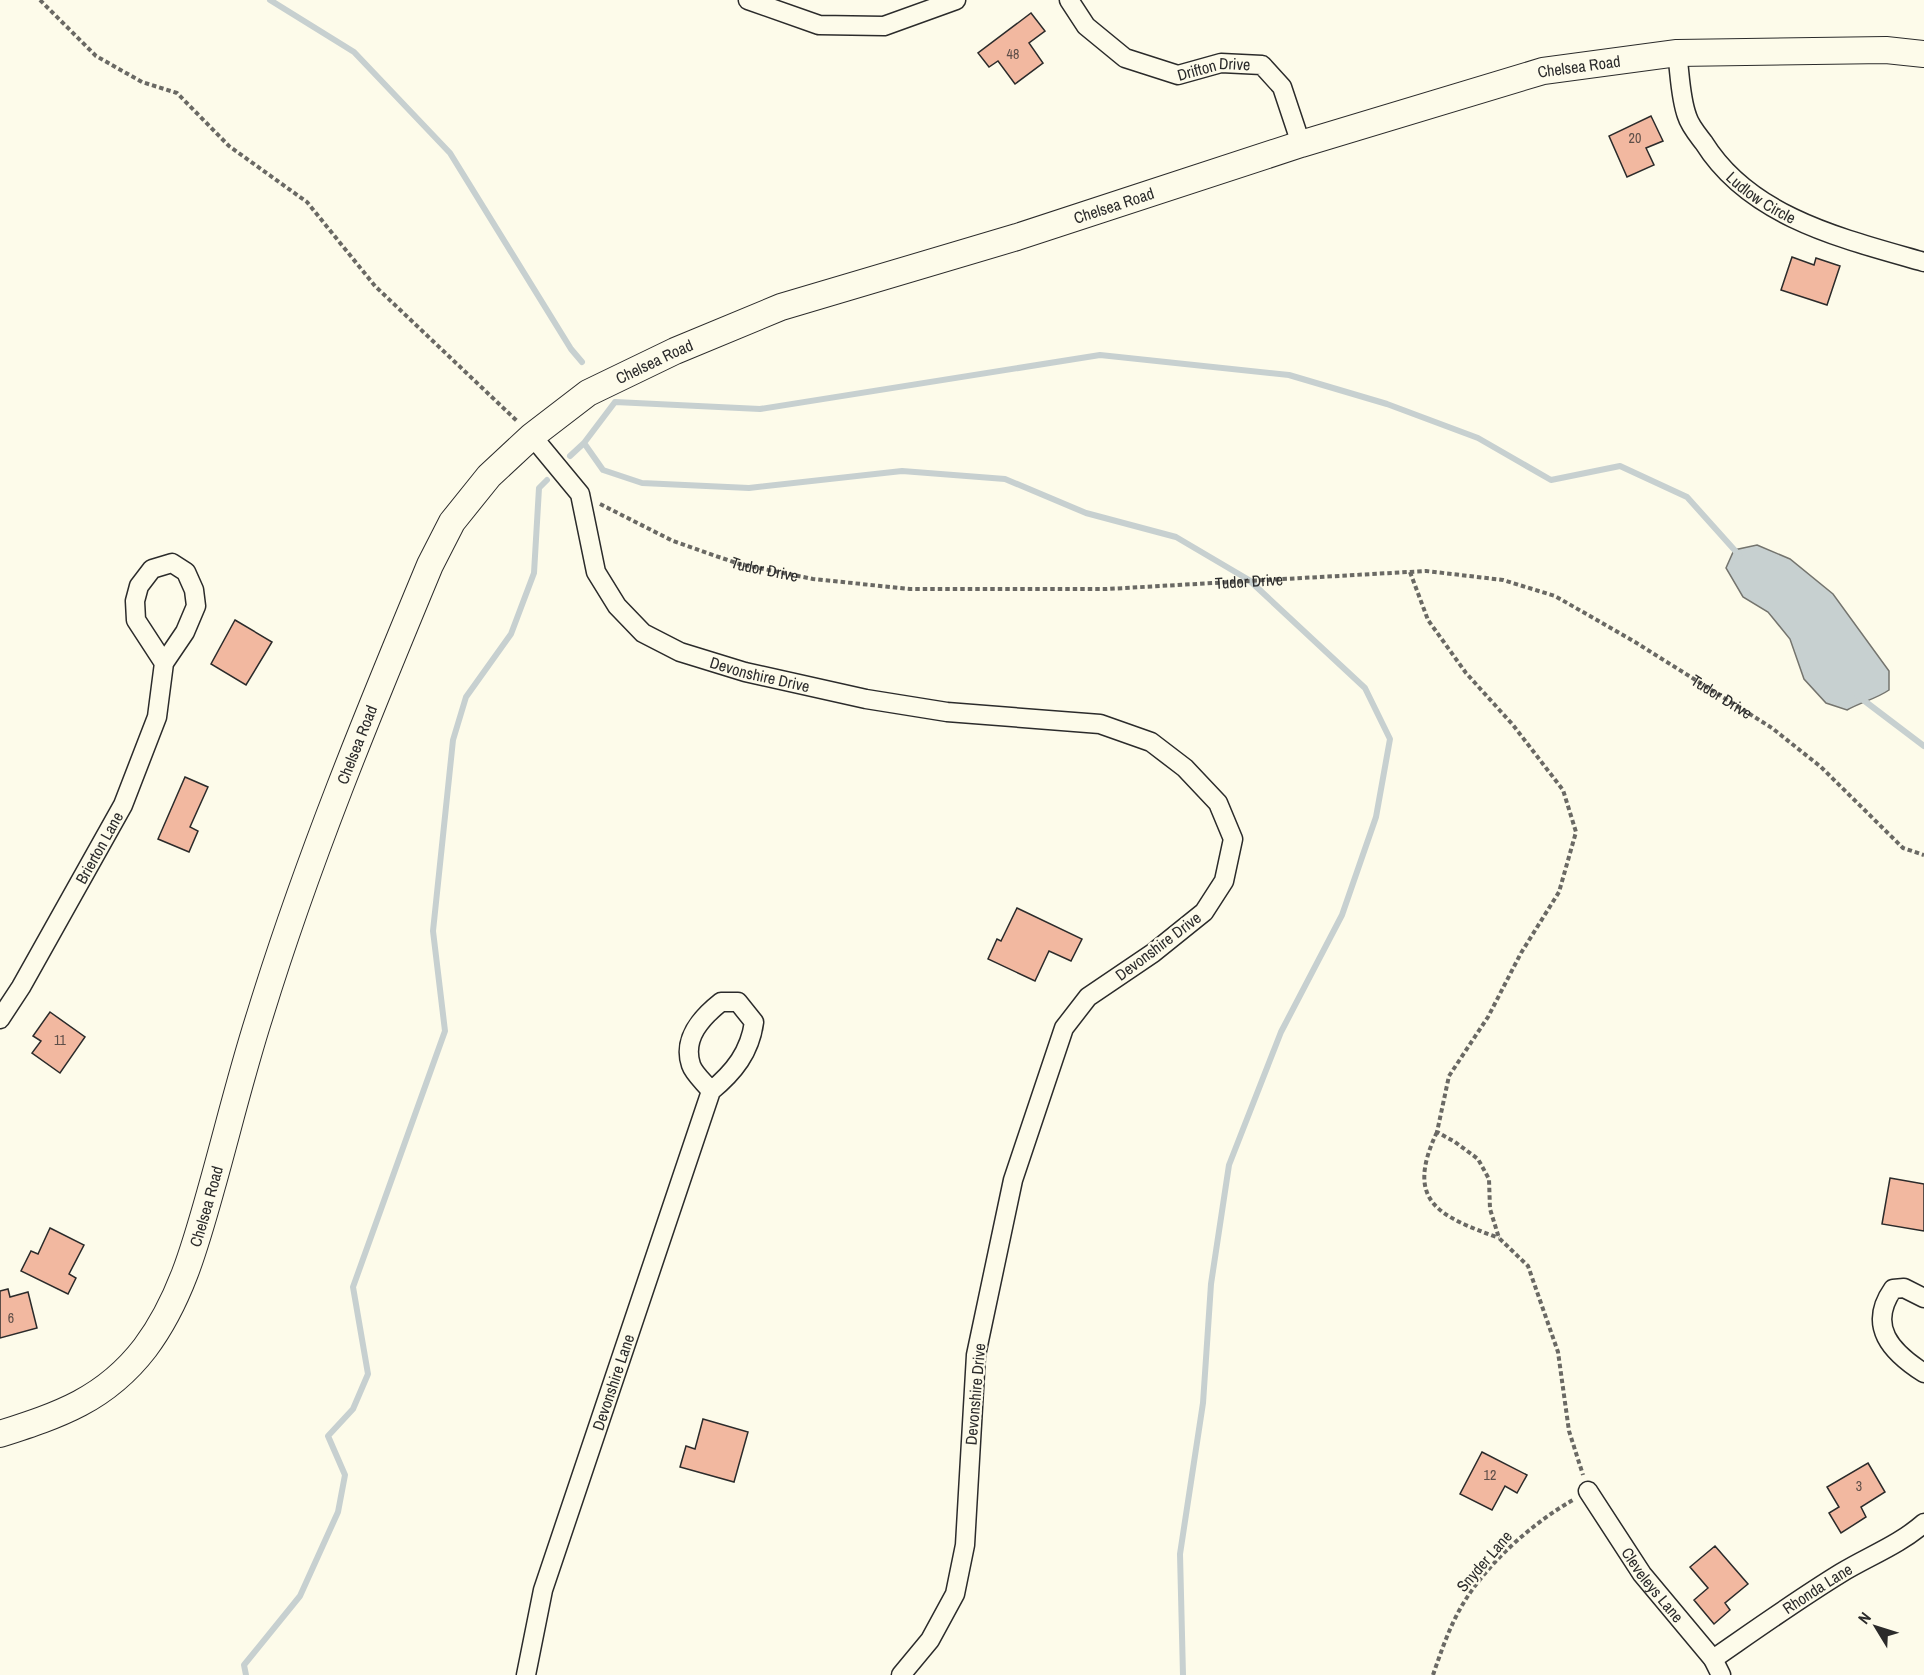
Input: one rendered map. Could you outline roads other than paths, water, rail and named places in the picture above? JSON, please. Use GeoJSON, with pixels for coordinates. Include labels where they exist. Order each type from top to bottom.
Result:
{"type":"FeatureCollection","features":[{"type":"Feature","properties":{"kind":"street"},"geometry":{"type":"LineString","coordinates":[[748,0],[819,25],[884,26],[956,0]]}},
{"type":"Feature","properties":{"kind":"street","name":"Drifton Drive"},"geometry":{"type":"LineString","coordinates":[[1069,0],[1086,26],[1125,58],[1178,75],[1221,63],[1262,66],[1282,87],[1301,144]]}},
{"type":"Feature","properties":{"kind":"street","name":"Chelsea Road"},"geometry":{"type":"LineString","coordinates":[[0,1434],[57,1415],[106,1389],[144,1348],[178,1295],[198,1239],[259,1017],[302,884],[412,607],[452,522],[489,476],[532,436],[588,393],[675,351],[781,307],[1017,237],[1301,144],[1543,71],[1677,53],[1886,50],[1924,54]]}},
{"type":"Feature","properties":{"kind":"street","name":"Ludlow Circle"},"geometry":{"type":"LineString","coordinates":[[1677,53],[1687,117],[1711,155],[1746,193],[1804,224],[1851,241],[1924,262]]}},
{"type":"Feature","properties":{"kind":"street","name":"Devonshire Drive"},"geometry":{"type":"LineString","coordinates":[[532,436],[580,494],[596,572],[617,606],[644,633],[680,652],[746,672],[866,699],[947,712],[1100,723],[1151,742],[1185,768],[1218,803],[1233,839],[1224,881],[1204,912],[1153,953],[1088,997],[1064,1028],[1013,1180],[976,1354],[965,1545],[956,1594],[930,1640],[900,1675]]}},
{"type":"Feature","properties":{"kind":"street","name":"Brierton Lane"},"geometry":{"type":"LineString","coordinates":[[0,1018],[21,987],[123,805],[157,717],[164,663],[185,633],[196,606],[194,590],[186,572],[172,563],[152,569],[140,586],[135,601],[136,620],[164,663]]}},
{"type":"Feature","properties":{"kind":"street","name":"Devonshire Lane"},"geometry":{"type":"LineString","coordinates":[[526,1675],[543,1590],[711,1091],[724,1080],[751,1044],[754,1022],[738,1002],[721,1002],[704,1016],[690,1038],[691,1065],[711,1091]]}},
{"type":"Feature","properties":{"kind":"street"},"geometry":{"type":"LineString","coordinates":[[1924,1298],[1904,1288],[1893,1289],[1884,1302],[1881,1320],[1883,1335],[1911,1365],[1924,1373]]}},
{"type":"Feature","properties":{"kind":"street","name":"Cleveleys Lane"},"geometry":{"type":"LineString","coordinates":[[1588,1491],[1642,1574],[1717,1667]]}},
{"type":"Feature","properties":{"kind":"street","name":"Rhonda Lane"},"geometry":{"type":"LineString","coordinates":[[1717,1667],[1816,1588],[1857,1563],[1905,1540],[1924,1523]]}},
{"type":"Feature","properties":{"kind":"waterway"},"geometry":{"type":"LineString","coordinates":[[270,0],[354,52],[450,153],[571,349],[582,362]]}},
{"type":"Feature","properties":{"kind":"waterway"},"geometry":{"type":"LineString","coordinates":[[1183,1675],[1180,1554],[1203,1403],[1211,1284],[1229,1165],[1281,1032],[1342,915],[1376,817],[1390,739],[1365,688],[1249,580],[1176,537],[1086,513],[1005,479],[902,471],[749,488],[642,483],[603,470],[584,443],[615,402],[760,409],[1100,355],[1289,375],[1387,404],[1478,438],[1551,480],[1620,466],[1687,497],[1739,555]]}},
{"type":"Feature","properties":{"kind":"waterway"},"geometry":{"type":"LineString","coordinates":[[570,456],[584,443]]}},
{"type":"Feature","properties":{"kind":"waterway"},"geometry":{"type":"LineString","coordinates":[[246,1675],[244,1665],[300,1596],[338,1512],[345,1475],[328,1436],[353,1409],[368,1374],[353,1287],[445,1031],[433,931],[453,740],[466,697],[511,634],[534,573],[539,488],[547,480]]}},
{"type":"Feature","properties":{"kind":"waterway"},"geometry":{"type":"LineString","coordinates":[[1858,696],[1924,746]]}}]}
